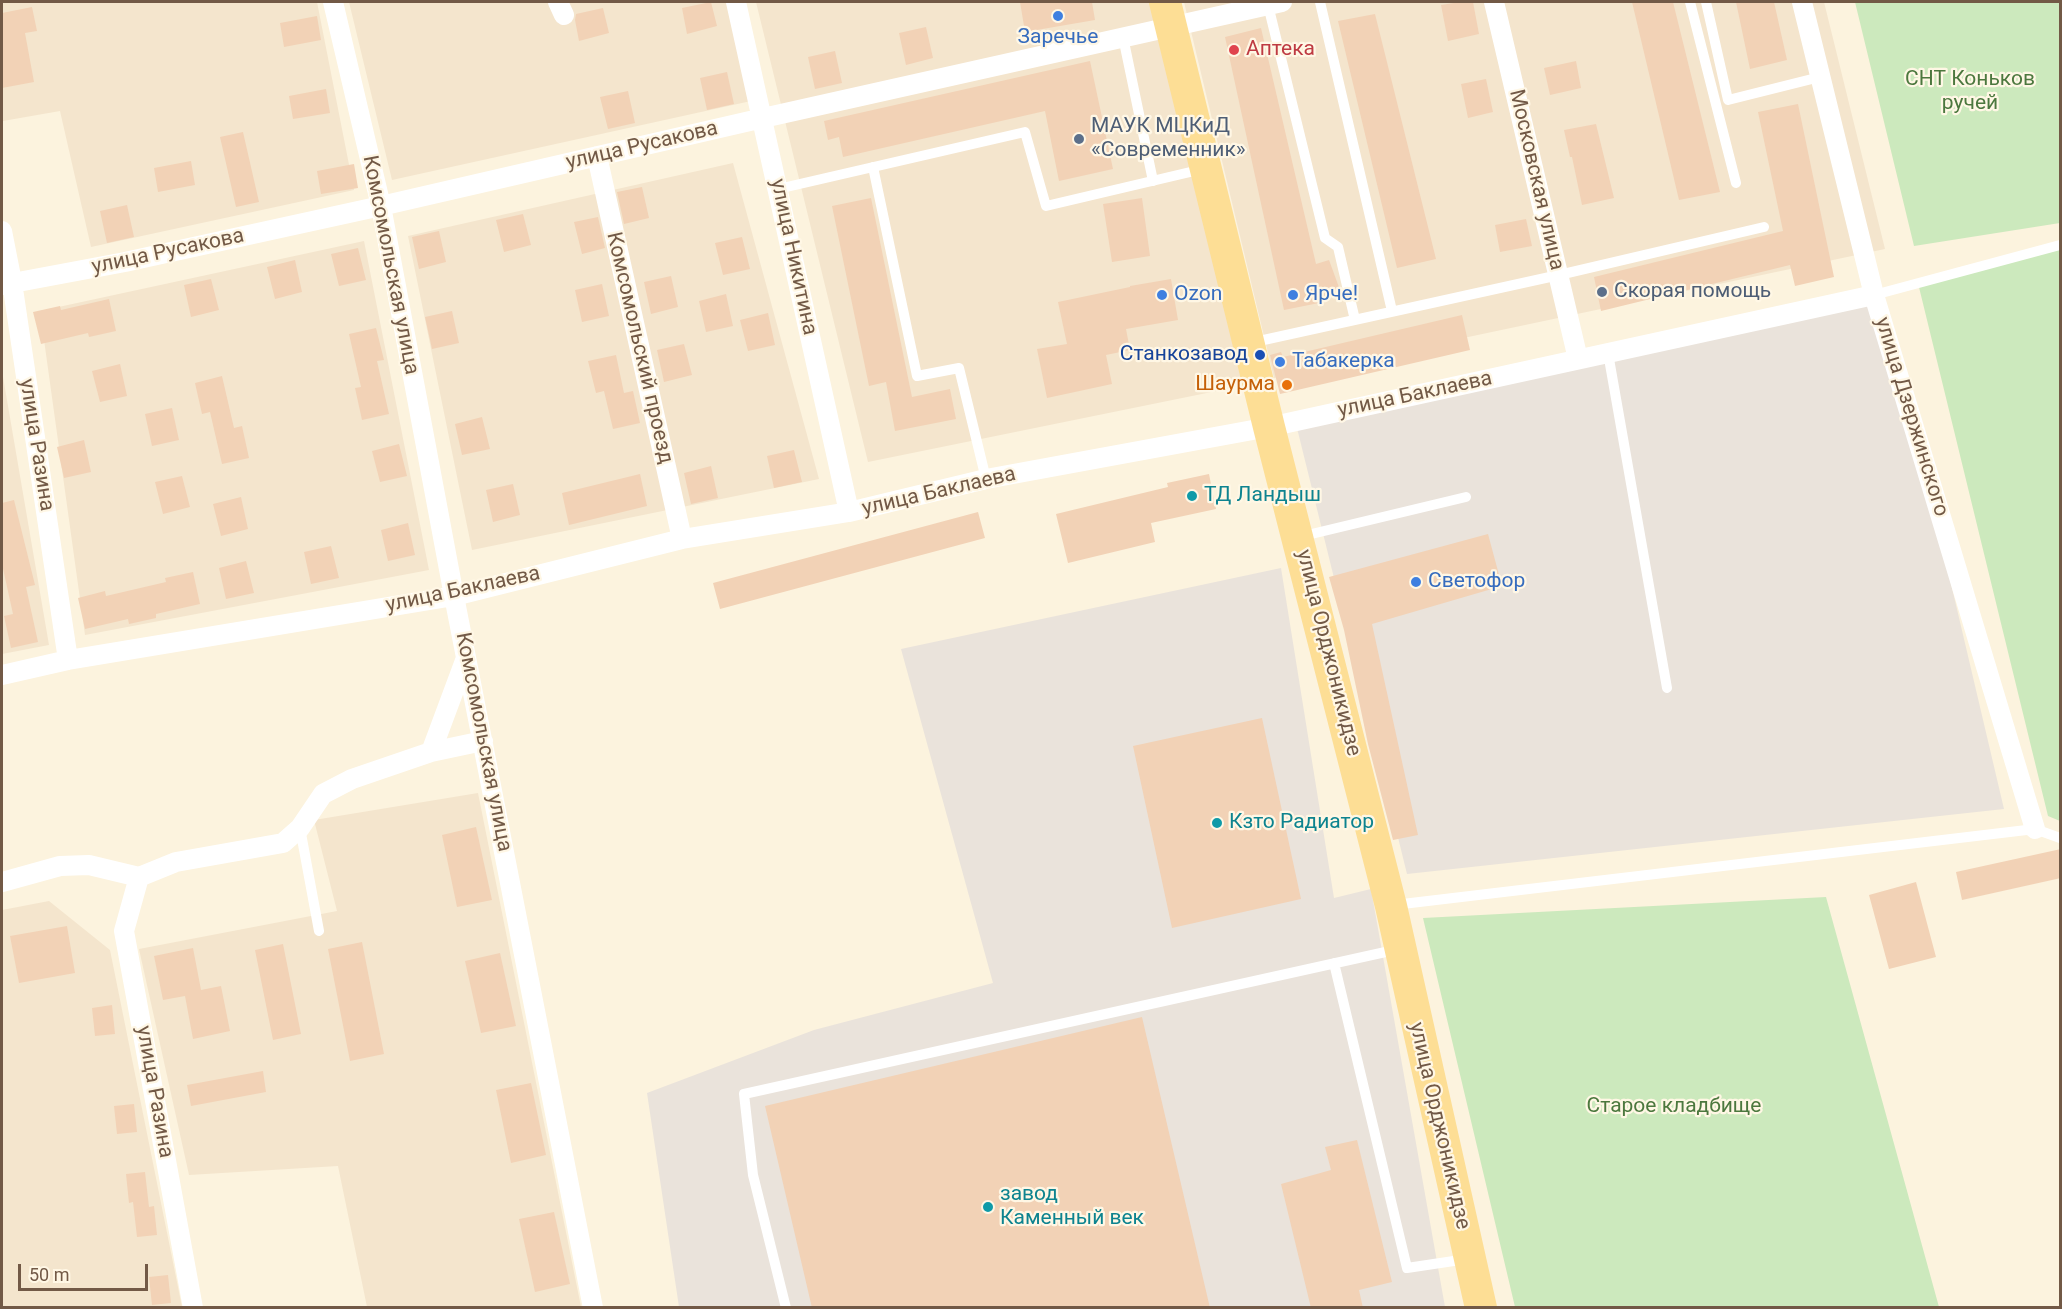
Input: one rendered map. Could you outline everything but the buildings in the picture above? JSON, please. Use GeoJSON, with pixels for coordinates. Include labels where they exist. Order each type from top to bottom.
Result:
{"type":"FeatureCollection","features":[{"type":"Feature","properties":{"kind":"main road","name":"улица Орджоникидзе"},"geometry":{"type":"LineString","coordinates":[[1168,13],[1269,427],[1391,906],[1480,1308]]}},
{"type":"Feature","properties":{"kind":"street","name":"Комсомольская улица"},"geometry":{"type":"LineString","coordinates":[[333,2],[381,207],[454,596],[593,1308]]}},
{"type":"Feature","properties":{"kind":"street","name":"улица Никитина"},"geometry":{"type":"LineString","coordinates":[[736,2],[849,512]]}},
{"type":"Feature","properties":{"kind":"street","name":"Московская улица"},"geometry":{"type":"LineString","coordinates":[[1494,2],[1578,359]]}},
{"type":"Feature","properties":{"kind":"street","name":"улица Дзержинского"},"geometry":{"type":"LineString","coordinates":[[1802,2],[1874,295],[2035,829]]}},
{"type":"Feature","properties":{"kind":"street","name":"улица Русакова"},"geometry":{"type":"LineString","coordinates":[[7,283],[125,262],[381,207],[1123,37],[1168,13],[1275,3]]}},
{"type":"Feature","properties":{"kind":"street","name":"Комсомольский проезд"},"geometry":{"type":"LineString","coordinates":[[597,156],[682,539]]}},
{"type":"Feature","properties":{"kind":"street","name":"улица Разина"},"geometry":{"type":"LineString","coordinates":[[2,231],[7,283],[68,660]]}},
{"type":"Feature","properties":{"kind":"street","name":"улица Баклаева"},"geometry":{"type":"LineString","coordinates":[[2,675],[68,660],[454,596],[682,539],[849,512],[986,478],[1269,427],[1874,295]]}},
{"type":"Feature","properties":{"kind":"street"},"geometry":{"type":"LineString","coordinates":[[431,752],[466,658]]}},
{"type":"Feature","properties":{"kind":"street"},"geometry":{"type":"LineString","coordinates":[[2,882],[60,867],[89,865],[139,877],[176,862],[283,843],[300,828],[323,794],[352,779],[431,752],[483,741]]}},
{"type":"Feature","properties":{"kind":"street","name":"улица Разина"},"geometry":{"type":"LineString","coordinates":[[139,877],[124,931],[193,1308]]}},
{"type":"Feature","properties":{"kind":"lane"},"geometry":{"type":"LineString","coordinates":[[1320,2],[1392,311]]}},
{"type":"Feature","properties":{"kind":"lane"},"geometry":{"type":"LineString","coordinates":[[1690,2],[1736,183]]}},
{"type":"Feature","properties":{"kind":"lane"},"geometry":{"type":"LineString","coordinates":[[1706,2],[1728,100],[1820,77]]}},
{"type":"Feature","properties":{"kind":"lane"},"geometry":{"type":"LineString","coordinates":[[1275,3],[1325,238],[1338,247],[1355,320]]}},
{"type":"Feature","properties":{"kind":"lane"},"geometry":{"type":"LineString","coordinates":[[1123,37],[1153,181]]}},
{"type":"Feature","properties":{"kind":"lane"},"geometry":{"type":"LineString","coordinates":[[778,189],[1025,132],[1047,206],[1207,169]]}},
{"type":"Feature","properties":{"kind":"lane"},"geometry":{"type":"LineString","coordinates":[[873,167],[917,376],[959,368],[986,478]]}},
{"type":"Feature","properties":{"kind":"lane"},"geometry":{"type":"LineString","coordinates":[[1250,343],[1764,227]]}},
{"type":"Feature","properties":{"kind":"lane"},"geometry":{"type":"LineString","coordinates":[[1874,295],[2061,245]]}},
{"type":"Feature","properties":{"kind":"lane"},"geometry":{"type":"LineString","coordinates":[[1608,353],[1667,688]]}},
{"type":"Feature","properties":{"kind":"lane"},"geometry":{"type":"LineString","coordinates":[[1299,538],[1466,496]]}},
{"type":"Feature","properties":{"kind":"lane"},"geometry":{"type":"LineString","coordinates":[[300,828],[319,931]]}},
{"type":"Feature","properties":{"kind":"lane"},"geometry":{"type":"LineString","coordinates":[[1391,906],[2035,829],[2061,838]]}},
{"type":"Feature","properties":{"kind":"lane"},"geometry":{"type":"LineString","coordinates":[[786,1308],[753,1175],[744,1094],[1400,948]]}},
{"type":"Feature","properties":{"kind":"lane"},"geometry":{"type":"LineString","coordinates":[[1334,963],[1407,1268],[1469,1258]]}},
{"type":"Feature","properties":{"kind":"shaded area"},"geometry":{"type":"Polygon","coordinates":[[[2,2],[317,2],[354,190],[91,247],[60,111],[3,121],[2,2]]]}},
{"type":"Feature","properties":{"kind":"shaded area"},"geometry":{"type":"Polygon","coordinates":[[[349,2],[727,2],[751,101],[392,180],[349,2]]]}},
{"type":"Feature","properties":{"kind":"shaded area"},"geometry":{"type":"Polygon","coordinates":[[[756,2],[1151,2],[1246,385],[868,462],[756,2]]]}},
{"type":"Feature","properties":{"kind":"shaded area"},"geometry":{"type":"Polygon","coordinates":[[[1184,2],[1824,2],[1885,249],[1274,378],[1184,2]]]}},
{"type":"Feature","properties":{"kind":"shaded area"},"geometry":{"type":"Polygon","coordinates":[[[733,163],[819,479],[472,550],[408,236],[733,163]]]}},
{"type":"Feature","properties":{"kind":"shaded area"},"geometry":{"type":"Polygon","coordinates":[[[364,241],[429,570],[85,635],[40,311],[364,241]]]}},
{"type":"Feature","properties":{"kind":"shaded area"},"geometry":{"type":"Polygon","coordinates":[[[1884,299],[2004,809],[1407,874],[1297,428],[1884,299]]]}},
{"type":"Feature","properties":{"kind":"shaded area"},"geometry":{"type":"Polygon","coordinates":[[[2,371],[49,645],[2,654],[2,371]]]}},
{"type":"Feature","properties":{"kind":"shaded area"},"geometry":{"type":"Polygon","coordinates":[[[1281,568],[1334,898],[1371,889],[1445,1307],[679,1307],[647,1093],[814,1030],[993,983],[901,649],[1281,568]]]}},
{"type":"Feature","properties":{"kind":"shaded area"},"geometry":{"type":"Polygon","coordinates":[[[478,793],[581,1307],[367,1307],[338,1166],[189,1175],[139,949],[337,911],[314,820],[478,793]]]}},
{"type":"Feature","properties":{"kind":"shaded area"},"geometry":{"type":"Polygon","coordinates":[[[49,901],[110,950],[182,1307],[2,1308],[2,910],[49,901]]]}},
{"type":"Feature","properties":{"kind":"green space","name":"СНТ Коньков ручей"},"geometry":{"type":"Polygon","coordinates":[[[1855,2],[2060,2],[2060,223],[1914,246],[1855,2]]]}},
{"type":"Feature","properties":{"kind":"green space"},"geometry":{"type":"Polygon","coordinates":[[[2060,249],[2060,821],[2048,816],[1917,279],[2060,249]]]}},
{"type":"Feature","properties":{"kind":"green space","name":"Старое кладбище"},"geometry":{"type":"Polygon","coordinates":[[[1826,897],[1939,1307],[1515,1307],[1423,918],[1826,897]]]}},
{"type":"Feature","properties":{"kind":"place","name":"Заречье"},"geometry":{"type":"Point","coordinates":[1058,16]}},
{"type":"Feature","properties":{"kind":"place","name":"Аптека"},"geometry":{"type":"Point","coordinates":[1234,50]}},
{"type":"Feature","properties":{"kind":"place","name":"МАУК МЦКиД «Современник»"},"geometry":{"type":"Point","coordinates":[1079,139]}},
{"type":"Feature","properties":{"kind":"place","name":"Скорая помощь"},"geometry":{"type":"Point","coordinates":[1602,292]}},
{"type":"Feature","properties":{"kind":"place","name":"Ozon"},"geometry":{"type":"Point","coordinates":[1162,295]}},
{"type":"Feature","properties":{"kind":"place","name":"Ярче!"},"geometry":{"type":"Point","coordinates":[1293,295]}},
{"type":"Feature","properties":{"kind":"place","name":"Станкозавод"},"geometry":{"type":"Point","coordinates":[1260,355]}},
{"type":"Feature","properties":{"kind":"place","name":"Табакерка"},"geometry":{"type":"Point","coordinates":[1280,362]}},
{"type":"Feature","properties":{"kind":"place","name":"Шаурма"},"geometry":{"type":"Point","coordinates":[1287,385]}},
{"type":"Feature","properties":{"kind":"place","name":"ТД Ландыш"},"geometry":{"type":"Point","coordinates":[1192,496]}},
{"type":"Feature","properties":{"kind":"place","name":"Светофор"},"geometry":{"type":"Point","coordinates":[1416,582]}},
{"type":"Feature","properties":{"kind":"place","name":"Кзто Радиатор"},"geometry":{"type":"Point","coordinates":[1217,823]}},
{"type":"Feature","properties":{"kind":"place","name":"завод Каменный век"},"geometry":{"type":"Point","coordinates":[988,1207]}}]}
